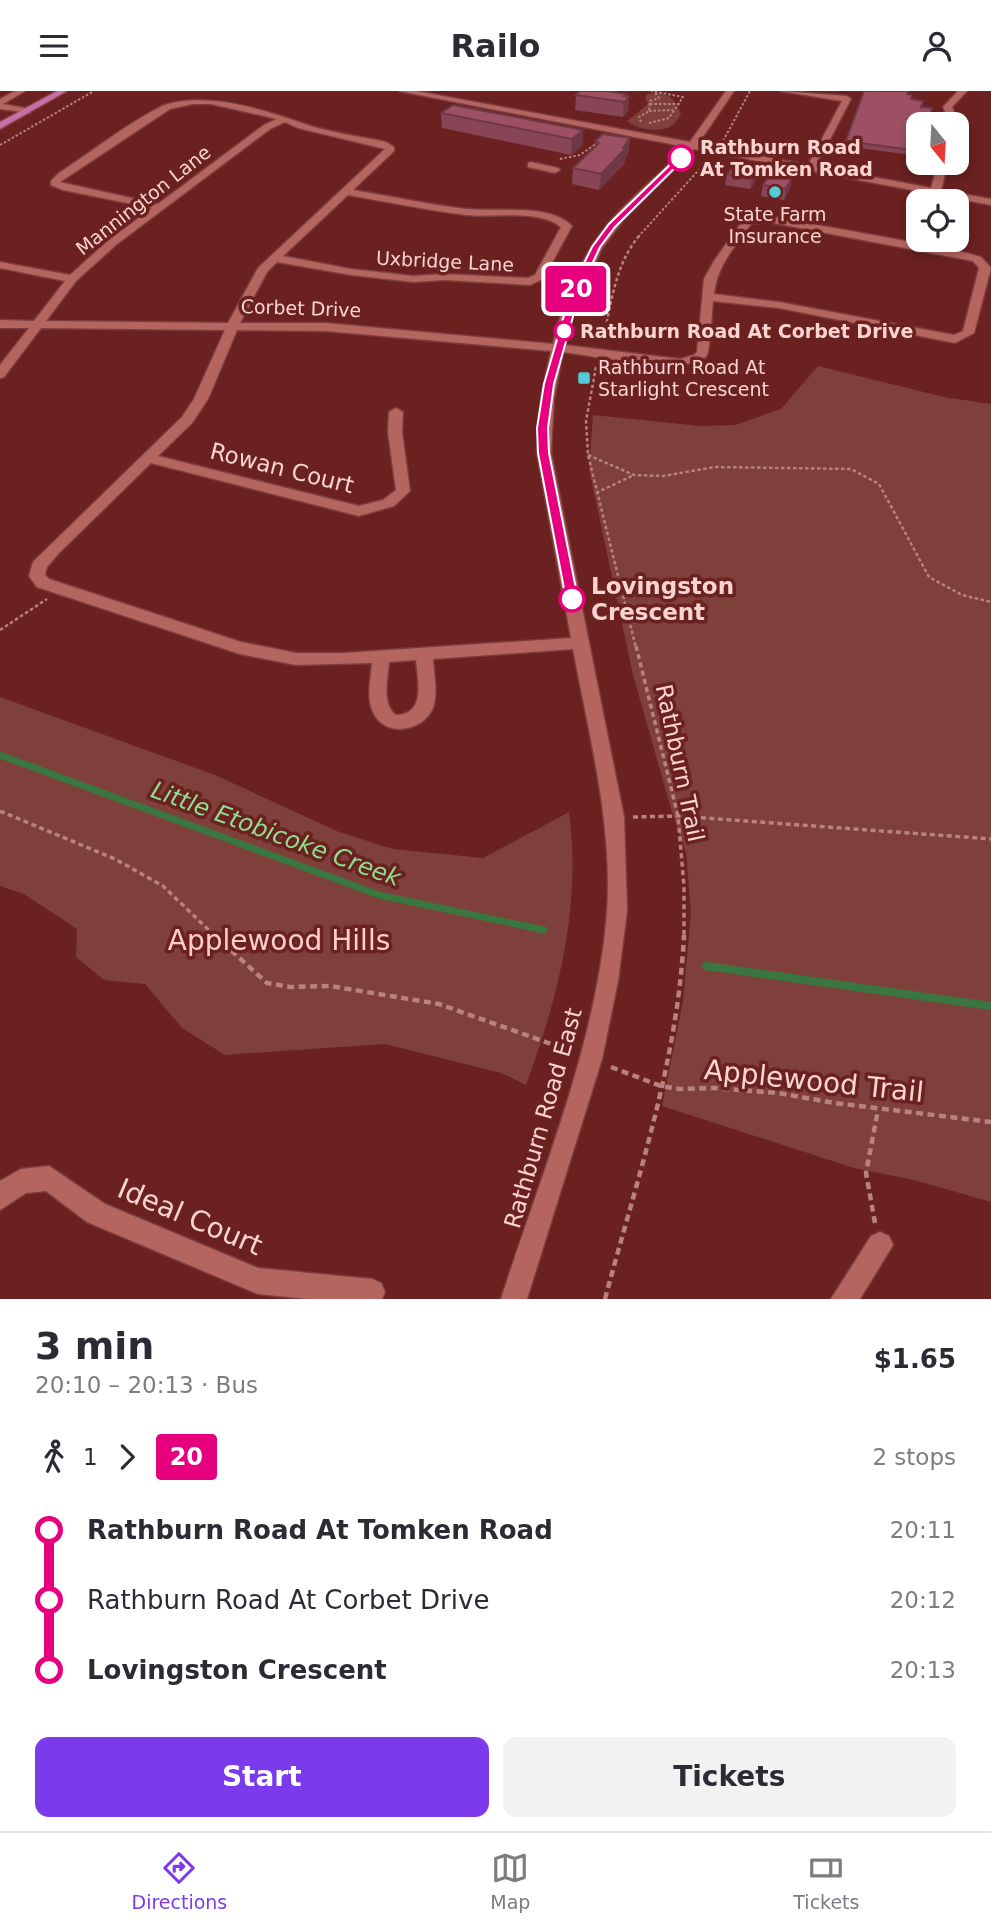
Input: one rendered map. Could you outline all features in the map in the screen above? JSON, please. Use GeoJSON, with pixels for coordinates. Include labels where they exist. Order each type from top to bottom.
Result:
{"type":"FeatureCollection","features":[{"type":"Feature","properties":{"kind":"main road"},"geometry":{"type":"LineString","coordinates":[[0,125],[63,91]]}},
{"type":"Feature","properties":{"kind":"street"},"geometry":{"type":"LineString","coordinates":[[0,104],[21,91]]}},
{"type":"Feature","properties":{"kind":"street"},"geometry":{"type":"LineString","coordinates":[[403,91],[919,189]]}},
{"type":"Feature","properties":{"kind":"street","name":"Rathburn Road East"},"geometry":{"type":"LineString","coordinates":[[514,1299],[591,1059],[607,981],[617,911],[614,817],[544,453],[543,428],[549,384],[576,288],[596,247],[612,226],[691,146],[730,91]]}},
{"type":"Feature","properties":{"kind":"street"},"geometry":{"type":"LineString","coordinates":[[784,91],[847,99],[818,158],[809,169]]}},
{"type":"Feature","properties":{"kind":"street"},"geometry":{"type":"LineString","coordinates":[[950,112],[947,107],[963,91]]}},
{"type":"Feature","properties":{"kind":"street"},"geometry":{"type":"LineString","coordinates":[[160,207],[66,188],[54,183],[62,175],[174,104],[211,101],[271,113],[312,129],[389,146],[391,149],[262,270],[233,324],[201,399],[187,420],[40,566],[37,576],[43,583],[258,653],[320,660],[580,643]]}},
{"type":"Feature","properties":{"kind":"street"},"geometry":{"type":"LineString","coordinates":[[0,104],[27,111]]}},
{"type":"Feature","properties":{"kind":"street","name":"Mannington Lane"},"geometry":{"type":"LineString","coordinates":[[0,374],[72,279],[160,207],[267,127],[284,119]]}},
{"type":"Feature","properties":{"kind":"street"},"geometry":{"type":"LineString","coordinates":[[531,165],[554,165]]}},
{"type":"Feature","properties":{"kind":"street","name":"Uxbridge Lane"},"geometry":{"type":"LineString","coordinates":[[274,257],[351,272],[401,278],[444,277],[530,282],[539,277],[567,226],[558,219],[514,212],[468,212],[346,192]]}},
{"type":"Feature","properties":{"kind":"street"},"geometry":{"type":"LineString","coordinates":[[969,198],[991,202]]}},
{"type":"Feature","properties":{"kind":"street"},"geometry":{"type":"LineString","coordinates":[[757,219],[970,256],[983,263],[985,268],[968,333],[955,339],[779,305],[708,297],[710,279],[719,261],[748,221],[757,219]]}},
{"type":"Feature","properties":{"kind":"street"},"geometry":{"type":"LineString","coordinates":[[0,265],[72,279]]}},
{"type":"Feature","properties":{"kind":"street","name":"Corbet Drive"},"geometry":{"type":"LineString","coordinates":[[0,324],[233,324],[391,331],[600,352],[680,363],[698,358],[703,352],[708,297]]}},
{"type":"Feature","properties":{"kind":"street","name":"Rowan Court"},"geometry":{"type":"LineString","coordinates":[[149,458],[359,511],[382,506],[395,500],[403,491],[394,432],[397,412]]}},
{"type":"Feature","properties":{"kind":"street"},"geometry":{"type":"LineString","coordinates":[[381,657],[380,710],[387,718],[400,722],[419,717],[426,707],[424,654]]}},
{"type":"Feature","properties":{"kind":"street","name":"Ideal Court"},"geometry":{"type":"LineString","coordinates":[[0,1197],[21,1181],[49,1178],[96,1213],[258,1281],[372,1292]]}},
{"type":"Feature","properties":{"kind":"street"},"geometry":{"type":"LineString","coordinates":[[844,1299],[880,1245]]}},
{"type":"Feature","properties":{"kind":"path"},"geometry":{"type":"LineString","coordinates":[[0,145],[94,91]]}},
{"type":"Feature","properties":{"kind":"path"},"geometry":{"type":"LineString","coordinates":[[653,91],[679,95],[682,97],[680,104],[669,118],[652,123],[639,121],[639,117],[649,111],[673,110]]}},
{"type":"Feature","properties":{"kind":"path"},"geometry":{"type":"LineString","coordinates":[[649,111],[650,101],[660,96],[653,91]]}},
{"type":"Feature","properties":{"kind":"path"},"geometry":{"type":"LineString","coordinates":[[724,140],[724,135],[750,91]]}},
{"type":"Feature","properties":{"kind":"path"},"geometry":{"type":"LineString","coordinates":[[650,104],[680,104]]}},
{"type":"Feature","properties":{"kind":"path"},"geometry":{"type":"LineString","coordinates":[[554,165],[603,142]]}},
{"type":"Feature","properties":{"kind":"path","name":"Rathburn Trail"},"geometry":{"type":"LineString","coordinates":[[605,1299],[660,1086],[678,1003],[683,936],[682,844],[678,816],[596,493],[588,455],[586,421],[620,269],[630,246],[708,160]]}},
{"type":"Feature","properties":{"kind":"path"},"geometry":{"type":"LineString","coordinates":[[588,455],[634,475],[663,476],[715,467],[851,469],[878,484],[929,577],[962,595],[991,602]]}},
{"type":"Feature","properties":{"kind":"path"},"geometry":{"type":"LineString","coordinates":[[596,493],[634,475]]}},
{"type":"Feature","properties":{"kind":"path"},"geometry":{"type":"LineString","coordinates":[[0,630],[61,590]]}},
{"type":"Feature","properties":{"kind":"path"},"geometry":{"type":"LineString","coordinates":[[0,811],[115,859],[163,886],[240,961],[267,983],[290,987],[330,986],[439,1004],[574,1053]]}},
{"type":"Feature","properties":{"kind":"path"},"geometry":{"type":"LineString","coordinates":[[614,817],[678,816],[991,839]]}},
{"type":"Feature","properties":{"kind":"path","name":"Applewood Trail"},"geometry":{"type":"LineString","coordinates":[[634,1076],[660,1086],[679,1089],[713,1088],[778,1093],[878,1109],[991,1122]]}},
{"type":"Feature","properties":{"kind":"path"},"geometry":{"type":"LineString","coordinates":[[878,1109],[866,1173],[880,1245]]}},
{"type":"Feature","properties":{"kind":"green space"},"geometry":{"type":"Polygon","coordinates":[[[659,93],[675,102],[679,109],[681,114],[674,124],[663,129],[650,130],[627,121],[648,104],[645,98],[647,94],[659,93]]]}},
{"type":"Feature","properties":{"kind":"green space"},"geometry":{"type":"Polygon","coordinates":[[[818,366],[944,397],[991,404],[991,1202],[914,1180],[854,1168],[662,1106],[683,1001],[691,913],[686,853],[633,675],[589,469],[593,415],[701,426],[735,425],[781,409],[818,366]]]}},
{"type":"Feature","properties":{"kind":"green space","name":"Applewood Hills"},"geometry":{"type":"Polygon","coordinates":[[[0,697],[215,775],[339,832],[393,849],[483,858],[569,812],[572,847],[570,916],[557,985],[526,1085],[501,1073],[385,1044],[225,1055],[182,1028],[145,984],[104,980],[76,957],[77,929],[24,894],[0,886],[0,697]]]}},
{"type":"Feature","properties":{"kind":"building"},"geometry":{"type":"Polygon","coordinates":[[[580,91],[606,91],[629,96],[625,102],[576,95],[580,91]]]}},
{"type":"Feature","properties":{"kind":"building"},"geometry":{"type":"Polygon","coordinates":[[[864,91],[908,91],[907,94],[912,95],[911,99],[923,101],[921,107],[932,108],[932,112],[906,112],[906,149],[846,141],[864,91]]]}},
{"type":"Feature","properties":{"kind":"building"},"geometry":{"type":"Polygon","coordinates":[[[453,105],[583,130],[572,139],[441,113],[453,105]]]}},
{"type":"Feature","properties":{"kind":"building"},"geometry":{"type":"Polygon","coordinates":[[[603,134],[630,138],[623,148],[626,148],[601,174],[573,168],[599,143],[595,141],[603,134]]]}},
{"type":"Feature","properties":{"kind":"building"},"geometry":{"type":"Polygon","coordinates":[[[733,167],[757,171],[752,179],[727,174],[733,167]]]}},
{"type":"Feature","properties":{"kind":"building"},"geometry":{"type":"Polygon","coordinates":[[[770,174],[792,177],[786,189],[763,185],[770,174]]]}},
{"type":"Feature","properties":{"kind":"waterway","name":"Little Etobicoke Creek"},"geometry":{"type":"LineString","coordinates":[[0,755],[379,895],[544,930]]}},
{"type":"Feature","properties":{"kind":"waterway","name":"Little Etobicoke Creek"},"geometry":{"type":"LineString","coordinates":[[706,966],[991,1006]]}},
{"type":"Feature","properties":{"kind":"bus line","name":"20"},"geometry":{"type":"LineString","coordinates":[[572,599],[544,453],[543,428],[549,384],[576,288],[596,247],[612,226],[681,158]]}},
{"type":"Feature","properties":{"kind":"place","name":"Rathburn Road At Tomken Road"},"geometry":{"type":"Point","coordinates":[681,158]}},
{"type":"Feature","properties":{"kind":"place","name":"State Farm Insurance"},"geometry":{"type":"Point","coordinates":[775,192]}},
{"type":"Feature","properties":{"kind":"place","name":"Rathburn Road At Corbet Drive"},"geometry":{"type":"Point","coordinates":[564,331]}},
{"type":"Feature","properties":{"kind":"place","name":"Rathburn Road At Starlight Crescent"},"geometry":{"type":"Point","coordinates":[584,378]}},
{"type":"Feature","properties":{"kind":"place","name":"Lovingston Crescent"},"geometry":{"type":"Point","coordinates":[572,599]}}]}
